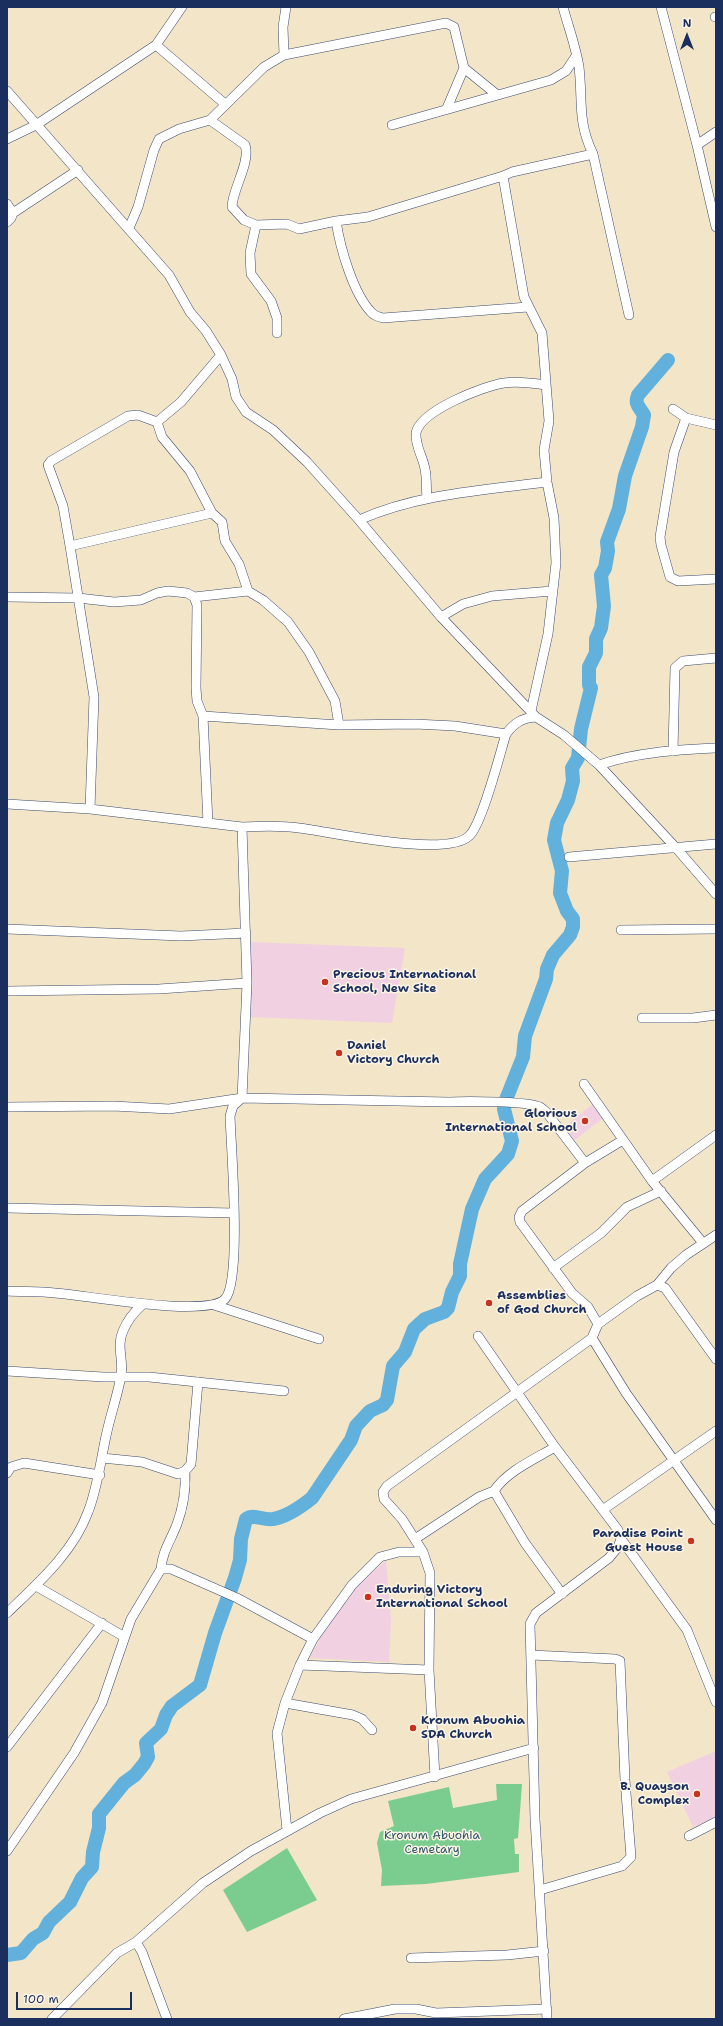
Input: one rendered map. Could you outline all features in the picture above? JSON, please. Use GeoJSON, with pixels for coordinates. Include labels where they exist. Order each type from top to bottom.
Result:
{"type":"FeatureCollection","features":[{"type":"Feature","properties":{"kind":"street"},"geometry":{"type":"LineString","coordinates":[[7,139],[36,125],[156,45],[182,7]]}},
{"type":"Feature","properties":{"kind":"street"},"geometry":{"type":"LineString","coordinates":[[284,55],[283,27],[286,7]]}},
{"type":"Feature","properties":{"kind":"street"},"geometry":{"type":"LineString","coordinates":[[563,7],[579,66],[582,124],[585,137],[593,154],[629,315]]}},
{"type":"Feature","properties":{"kind":"street"},"geometry":{"type":"LineString","coordinates":[[661,7],[697,144],[716,227]]}},
{"type":"Feature","properties":{"kind":"street"},"geometry":{"type":"LineString","coordinates":[[129,228],[138,207],[156,144],[159,139],[179,129],[210,120],[264,67],[284,55],[446,23],[454,27],[464,68],[447,108]]}},
{"type":"Feature","properties":{"kind":"street"},"geometry":{"type":"LineString","coordinates":[[156,45],[225,104]]}},
{"type":"Feature","properties":{"kind":"street"},"geometry":{"type":"LineString","coordinates":[[392,125],[559,76],[566,71],[576,56]]}},
{"type":"Feature","properties":{"kind":"street"},"geometry":{"type":"LineString","coordinates":[[464,68],[496,94]]}},
{"type":"Feature","properties":{"kind":"street"},"geometry":{"type":"LineString","coordinates":[[7,91],[169,275],[190,312],[206,331],[221,356],[232,379],[236,397],[246,412],[273,430],[307,462],[442,617],[533,714],[564,734],[599,765],[677,849],[716,894]]}},
{"type":"Feature","properties":{"kind":"street"},"geometry":{"type":"LineString","coordinates":[[210,120],[245,145],[246,152],[243,170],[232,201],[232,207],[244,220],[256,225],[287,224],[299,229],[384,213],[512,172],[593,154]]}},
{"type":"Feature","properties":{"kind":"street"},"geometry":{"type":"LineString","coordinates":[[697,144],[716,132]]}},
{"type":"Feature","properties":{"kind":"street"},"geometry":{"type":"LineString","coordinates":[[7,222],[11,218],[12,213],[78,170]]}},
{"type":"Feature","properties":{"kind":"street"},"geometry":{"type":"LineString","coordinates":[[503,176],[507,190],[521,280],[528,307],[542,333],[549,421],[544,450],[547,482],[554,518],[556,563],[548,634],[533,714]]}},
{"type":"Feature","properties":{"kind":"street"},"geometry":{"type":"LineString","coordinates":[[7,204],[12,213]]}},
{"type":"Feature","properties":{"kind":"street"},"geometry":{"type":"LineString","coordinates":[[336,221],[343,256],[352,278],[372,313],[383,318],[528,307]]}},
{"type":"Feature","properties":{"kind":"street"},"geometry":{"type":"LineString","coordinates":[[256,225],[250,253],[251,274],[271,301],[277,318],[278,333]]}},
{"type":"Feature","properties":{"kind":"street"},"geometry":{"type":"LineString","coordinates":[[157,422],[181,402],[221,356]]}},
{"type":"Feature","properties":{"kind":"street"},"geometry":{"type":"LineString","coordinates":[[427,499],[425,469],[416,441],[417,432],[422,421],[440,408],[475,392],[503,383],[525,382],[546,385]]}},
{"type":"Feature","properties":{"kind":"street"},"geometry":{"type":"LineString","coordinates":[[673,409],[686,418],[716,425]]}},
{"type":"Feature","properties":{"kind":"street"},"geometry":{"type":"LineString","coordinates":[[90,810],[94,697],[86,636],[78,598],[63,506],[48,465],[51,461],[128,416],[138,415],[157,422]]}},
{"type":"Feature","properties":{"kind":"street"},"geometry":{"type":"LineString","coordinates":[[686,418],[674,452],[662,523],[661,545],[670,577],[678,581],[716,579]]}},
{"type":"Feature","properties":{"kind":"street"},"geometry":{"type":"LineString","coordinates":[[157,422],[162,437],[190,471],[212,513],[222,522],[225,541],[239,564],[248,591]]}},
{"type":"Feature","properties":{"kind":"street"},"geometry":{"type":"LineString","coordinates":[[359,520],[381,510],[427,499],[466,492],[547,482]]}},
{"type":"Feature","properties":{"kind":"street"},"geometry":{"type":"LineString","coordinates":[[70,546],[212,513]]}},
{"type":"Feature","properties":{"kind":"street"},"geometry":{"type":"LineString","coordinates":[[7,596],[78,598],[114,602],[141,600],[158,593],[168,591],[187,593],[194,597],[248,591],[263,600],[288,622],[309,652],[335,701],[338,725]]}},
{"type":"Feature","properties":{"kind":"street"},"geometry":{"type":"LineString","coordinates":[[442,617],[463,604],[492,596],[552,591]]}},
{"type":"Feature","properties":{"kind":"street"},"geometry":{"type":"LineString","coordinates":[[194,597],[197,605],[196,688],[197,701],[203,716],[208,823]]}},
{"type":"Feature","properties":{"kind":"street"},"geometry":{"type":"LineString","coordinates":[[674,751],[675,668],[683,661],[716,658]]}},
{"type":"Feature","properties":{"kind":"street"},"geometry":{"type":"LineString","coordinates":[[7,804],[90,810],[242,827],[298,828],[359,838],[418,845],[454,843],[469,836],[480,818],[506,734],[512,726],[533,714]]}},
{"type":"Feature","properties":{"kind":"street"},"geometry":{"type":"LineString","coordinates":[[203,716],[338,725],[415,724],[455,726],[506,734]]}},
{"type":"Feature","properties":{"kind":"street"},"geometry":{"type":"LineString","coordinates":[[599,765],[617,759],[674,751],[716,748]]}},
{"type":"Feature","properties":{"kind":"street"},"geometry":{"type":"LineString","coordinates":[[214,1305],[225,1299],[233,1280],[235,1245],[230,1116],[233,1106],[242,1098],[247,983],[242,827]]}},
{"type":"Feature","properties":{"kind":"street"},"geometry":{"type":"LineString","coordinates":[[569,857],[677,849],[716,844]]}},
{"type":"Feature","properties":{"kind":"street"},"geometry":{"type":"LineString","coordinates":[[7,929],[181,936],[246,933]]}},
{"type":"Feature","properties":{"kind":"street"},"geometry":{"type":"LineString","coordinates":[[621,930],[716,929]]}},
{"type":"Feature","properties":{"kind":"street"},"geometry":{"type":"LineString","coordinates":[[7,991],[159,989],[247,983]]}},
{"type":"Feature","properties":{"kind":"street"},"geometry":{"type":"LineString","coordinates":[[642,1018],[692,1018],[716,1015]]}},
{"type":"Feature","properties":{"kind":"street"},"geometry":{"type":"LineString","coordinates":[[584,1084],[652,1181],[703,1243]]}},
{"type":"Feature","properties":{"kind":"street"},"geometry":{"type":"LineString","coordinates":[[7,1107],[114,1106],[169,1109],[242,1098],[476,1101],[540,1107],[559,1126],[585,1163]]}},
{"type":"Feature","properties":{"kind":"street"},"geometry":{"type":"LineString","coordinates":[[652,1181],[716,1135]]}},
{"type":"Feature","properties":{"kind":"street"},"geometry":{"type":"LineString","coordinates":[[598,1324],[588,1308],[572,1293],[553,1268],[520,1222],[519,1216],[522,1211],[585,1163],[623,1140]]}},
{"type":"Feature","properties":{"kind":"street"},"geometry":{"type":"LineString","coordinates":[[553,1268],[601,1233],[627,1207],[661,1191]]}},
{"type":"Feature","properties":{"kind":"street"},"geometry":{"type":"LineString","coordinates":[[7,1208],[234,1213]]}},
{"type":"Feature","properties":{"kind":"street"},"geometry":{"type":"LineString","coordinates":[[434,1777],[429,1670],[430,1572],[423,1552],[415,1538],[402,1519],[384,1499],[383,1492],[387,1486],[592,1338],[598,1324],[637,1296],[657,1285],[671,1268],[703,1243],[716,1235]]}},
{"type":"Feature","properties":{"kind":"street"},"geometry":{"type":"LineString","coordinates":[[657,1285],[666,1288],[716,1359]]}},
{"type":"Feature","properties":{"kind":"street"},"geometry":{"type":"LineString","coordinates":[[7,1291],[53,1292],[143,1304],[182,1307],[214,1305],[319,1339]]}},
{"type":"Feature","properties":{"kind":"street"},"geometry":{"type":"LineString","coordinates":[[7,1613],[52,1569],[80,1530],[88,1512],[100,1475],[105,1440],[114,1410],[121,1376],[122,1366],[120,1344],[123,1331],[136,1310],[143,1304]]}},
{"type":"Feature","properties":{"kind":"street"},"geometry":{"type":"LineString","coordinates":[[478,1336],[519,1392],[555,1447],[604,1509],[618,1530],[621,1539],[687,1630],[716,1702]]}},
{"type":"Feature","properties":{"kind":"street"},"geometry":{"type":"LineString","coordinates":[[592,1338],[626,1393],[672,1460],[716,1520]]}},
{"type":"Feature","properties":{"kind":"street"},"geometry":{"type":"LineString","coordinates":[[7,1371],[121,1376],[284,1391]]}},
{"type":"Feature","properties":{"kind":"street"},"geometry":{"type":"LineString","coordinates":[[102,1458],[142,1462],[178,1474],[185,1471],[191,1464],[198,1382]]}},
{"type":"Feature","properties":{"kind":"street"},"geometry":{"type":"LineString","coordinates":[[604,1509],[672,1460],[716,1431]]}},
{"type":"Feature","properties":{"kind":"street"},"geometry":{"type":"LineString","coordinates":[[415,1538],[479,1497],[494,1491],[498,1485],[521,1467],[555,1447]]}},
{"type":"Feature","properties":{"kind":"street"},"geometry":{"type":"LineString","coordinates":[[7,1473],[11,1467],[24,1463],[100,1475]]}},
{"type":"Feature","properties":{"kind":"street"},"geometry":{"type":"LineString","coordinates":[[7,1851],[74,1753],[102,1703],[123,1636],[134,1611],[162,1569],[166,1548],[177,1524],[183,1502],[186,1484],[185,1471]]}},
{"type":"Feature","properties":{"kind":"street"},"geometry":{"type":"LineString","coordinates":[[494,1491],[525,1543],[562,1594]]}},
{"type":"Feature","properties":{"kind":"street"},"geometry":{"type":"LineString","coordinates":[[547,2019],[535,1819],[530,1624],[536,1613],[609,1558],[618,1547],[621,1539]]}},
{"type":"Feature","properties":{"kind":"street"},"geometry":{"type":"LineString","coordinates":[[287,1830],[277,1733],[285,1704],[300,1666],[313,1639],[352,1585],[380,1557],[399,1552],[423,1552]]}},
{"type":"Feature","properties":{"kind":"street"},"geometry":{"type":"LineString","coordinates":[[162,1569],[171,1569],[237,1598],[313,1639]]}},
{"type":"Feature","properties":{"kind":"street"},"geometry":{"type":"LineString","coordinates":[[36,1586],[123,1636]]}},
{"type":"Feature","properties":{"kind":"street"},"geometry":{"type":"LineString","coordinates":[[7,1746],[102,1623]]}},
{"type":"Feature","properties":{"kind":"street"},"geometry":{"type":"LineString","coordinates":[[531,1654],[615,1658],[620,1661],[625,1780],[631,1857],[622,1866],[540,1890]]}},
{"type":"Feature","properties":{"kind":"street"},"geometry":{"type":"LineString","coordinates":[[300,1666],[429,1670]]}},
{"type":"Feature","properties":{"kind":"street"},"geometry":{"type":"LineString","coordinates":[[285,1704],[353,1715],[362,1719],[372,1730]]}},
{"type":"Feature","properties":{"kind":"street"},"geometry":{"type":"LineString","coordinates":[[52,2019],[113,1957],[126,1947],[136,1942],[203,1883],[251,1851],[287,1830],[351,1799],[534,1748]]}},
{"type":"Feature","properties":{"kind":"street"},"geometry":{"type":"LineString","coordinates":[[689,1836],[716,1822]]}},
{"type":"Feature","properties":{"kind":"street"},"geometry":{"type":"LineString","coordinates":[[136,1942],[142,1952],[167,2019]]}},
{"type":"Feature","properties":{"kind":"street"},"geometry":{"type":"LineString","coordinates":[[411,1958],[507,1955],[544,1951]]}},
{"type":"Feature","properties":{"kind":"street"},"geometry":{"type":"LineString","coordinates":[[344,2019],[395,2010],[416,2010],[436,2013],[547,2009]]}},
{"type":"Feature","properties":{"kind":"shaded area","name":"Precious International School, New Site"},"geometry":{"type":"Polygon","coordinates":[[[251,942],[405,948],[392,1023],[250,1017],[251,942]]]}},
{"type":"Feature","properties":{"kind":"shaded area","name":"Glorious International School"},"geometry":{"type":"Polygon","coordinates":[[[593,1104],[603,1118],[575,1140],[564,1127],[593,1104]]]}},
{"type":"Feature","properties":{"kind":"shaded area","name":"Enduring Victory International School"},"geometry":{"type":"Polygon","coordinates":[[[386,1561],[391,1620],[389,1662],[310,1658],[333,1613],[361,1581],[386,1561]]]}},
{"type":"Feature","properties":{"kind":"shaded area","name":"B. Quayson Complex"},"geometry":{"type":"Polygon","coordinates":[[[716,1751],[716,1817],[693,1827],[667,1772],[716,1751]]]}},
{"type":"Feature","properties":{"kind":"green space","name":"Kronum Abuohia Cemetary"},"geometry":{"type":"Polygon","coordinates":[[[496,1784],[522,1784],[518,1838],[514,1839],[515,1854],[519,1854],[519,1872],[426,1884],[381,1886],[382,1870],[377,1843],[380,1832],[394,1826],[388,1801],[449,1787],[453,1808],[497,1800],[496,1784]]]}},
{"type":"Feature","properties":{"kind":"green space"},"geometry":{"type":"Polygon","coordinates":[[[287,1848],[317,1900],[247,1932],[223,1890],[287,1848]]]}},
{"type":"Feature","properties":{"kind":"waterway"},"geometry":{"type":"LineString","coordinates":[[7,1955],[21,1953],[33,1939],[43,1933],[49,1922],[70,1902],[82,1878],[92,1867],[93,1852],[99,1828],[99,1814],[124,1783],[135,1775],[144,1764],[148,1757],[146,1743],[161,1729],[166,1715],[172,1706],[200,1685],[215,1633],[240,1560],[241,1539],[246,1519],[249,1517],[266,1519],[278,1518],[294,1511],[312,1498],[351,1440],[356,1426],[370,1411],[383,1405],[387,1400],[393,1366],[405,1352],[414,1329],[425,1319],[444,1312],[448,1308],[452,1292],[460,1276],[460,1264],[472,1209],[485,1179],[508,1154],[512,1141],[504,1109],[505,1102],[523,1057],[525,1036],[546,979],[547,969],[553,955],[570,935],[573,927],[573,919],[567,911],[560,893],[562,871],[554,840],[557,823],[568,800],[573,781],[572,768],[578,758],[581,729],[591,688],[589,685],[589,667],[596,653],[596,639],[601,628],[604,606],[601,575],[605,568],[608,551],[607,542],[619,509],[625,476],[642,427],[644,415],[637,404],[637,398],[668,360]]}},
{"type":"Feature","properties":{"kind":"place","name":"Precious International School, New Site"},"geometry":{"type":"Point","coordinates":[325,982]}},
{"type":"Feature","properties":{"kind":"place","name":"Daniel Victory Church"},"geometry":{"type":"Point","coordinates":[339,1053]}},
{"type":"Feature","properties":{"kind":"place","name":"Glorious International School"},"geometry":{"type":"Point","coordinates":[585,1121]}},
{"type":"Feature","properties":{"kind":"place","name":"Assemblies of God Church"},"geometry":{"type":"Point","coordinates":[489,1303]}},
{"type":"Feature","properties":{"kind":"place","name":"Paradise Point Guest House"},"geometry":{"type":"Point","coordinates":[691,1541]}},
{"type":"Feature","properties":{"kind":"place","name":"Enduring Victory International School"},"geometry":{"type":"Point","coordinates":[368,1597]}},
{"type":"Feature","properties":{"kind":"place","name":"Kronum Abuohia SDA Church"},"geometry":{"type":"Point","coordinates":[413,1728]}},
{"type":"Feature","properties":{"kind":"place","name":"B. Quayson Complex"},"geometry":{"type":"Point","coordinates":[697,1794]}}]}
